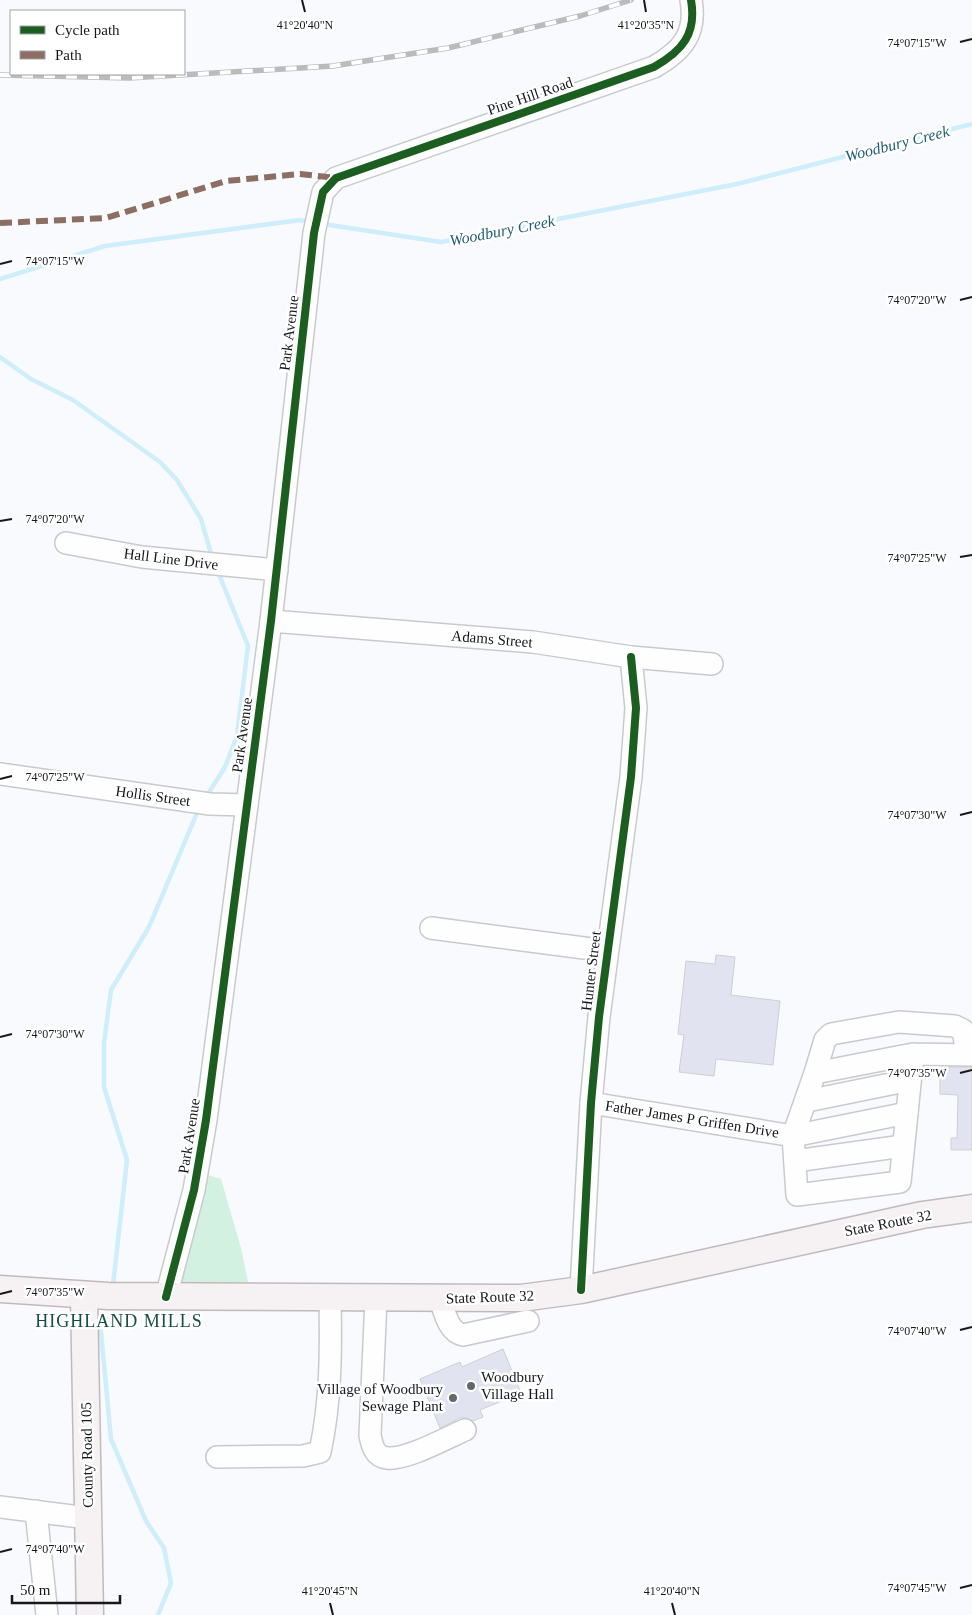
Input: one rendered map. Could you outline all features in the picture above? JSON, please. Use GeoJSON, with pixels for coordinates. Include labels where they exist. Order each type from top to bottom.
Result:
{"type":"FeatureCollection","features":[{"type":"Feature","properties":{"kind":"main road","name":"State Route 32"},"geometry":{"type":"LineString","coordinates":[[0,1289],[84,1295],[166,1297],[440,1300],[521,1298],[580,1290],[922,1215],[972,1208]]}},
{"type":"Feature","properties":{"kind":"main road","name":"County Road 105"},"geometry":{"type":"LineString","coordinates":[[84,1295],[90,1615]]}},
{"type":"Feature","properties":{"kind":"street","name":"Pine Hill Road"},"geometry":{"type":"LineString","coordinates":[[336,178],[654,67],[680,50],[688,36],[692,25],[691,0]]}},
{"type":"Feature","properties":{"kind":"street","name":"Park Avenue"},"geometry":{"type":"LineString","coordinates":[[166,1297],[194,1190],[206,1120],[271,621],[314,233],[318,207],[324,192],[336,178]]}},
{"type":"Feature","properties":{"kind":"street","name":"Hall Line Drive"},"geometry":{"type":"LineString","coordinates":[[66,543],[142,557],[277,570]]}},
{"type":"Feature","properties":{"kind":"street","name":"Adams Street"},"geometry":{"type":"LineString","coordinates":[[271,621],[533,642],[631,657],[712,664]]}},
{"type":"Feature","properties":{"kind":"street","name":"Hunter Street"},"geometry":{"type":"LineString","coordinates":[[580,1290],[591,1103],[607,951],[631,777],[636,708],[631,657]]}},
{"type":"Feature","properties":{"kind":"street","name":"Hollis Street"},"geometry":{"type":"LineString","coordinates":[[0,774],[200,803],[246,805]]}},
{"type":"Feature","properties":{"kind":"street"},"geometry":{"type":"LineString","coordinates":[[431,928],[607,951]]}},
{"type":"Feature","properties":{"kind":"street"},"geometry":{"type":"LineString","coordinates":[[815,1073],[913,1054],[970,1054],[962,1030],[955,1026],[899,1022],[831,1034],[825,1040],[815,1073],[807,1101],[793,1136],[797,1195],[900,1182],[913,1054]]}},
{"type":"Feature","properties":{"kind":"street"},"geometry":{"type":"LineString","coordinates":[[807,1101],[910,1080]]}},
{"type":"Feature","properties":{"kind":"street","name":"Father James P Griffen Drive"},"geometry":{"type":"LineString","coordinates":[[591,1103],[793,1136]]}},
{"type":"Feature","properties":{"kind":"street"},"geometry":{"type":"LineString","coordinates":[[793,1136],[907,1113]]}},
{"type":"Feature","properties":{"kind":"street"},"geometry":{"type":"LineString","coordinates":[[795,1161],[903,1146]]}},
{"type":"Feature","properties":{"kind":"street"},"geometry":{"type":"LineString","coordinates":[[217,1457],[303,1456],[320,1452],[327,1418],[331,1354],[330,1299]]}},
{"type":"Feature","properties":{"kind":"street"},"geometry":{"type":"LineString","coordinates":[[376,1299],[370,1435],[372,1446],[378,1454],[386,1458],[401,1457],[465,1430]]}},
{"type":"Feature","properties":{"kind":"street"},"geometry":{"type":"LineString","coordinates":[[440,1300],[452,1330],[456,1333],[462,1334],[528,1320]]}},
{"type":"Feature","properties":{"kind":"street"},"geometry":{"type":"LineString","coordinates":[[0,1506],[88,1518]]}},
{"type":"Feature","properties":{"kind":"street"},"geometry":{"type":"LineString","coordinates":[[36,1511],[47,1615]]}},
{"type":"Feature","properties":{"kind":"green space"},"geometry":{"type":"Polygon","coordinates":[[[204,1174],[221,1179],[241,1248],[250,1291],[174,1293],[204,1174]]]}},
{"type":"Feature","properties":{"kind":"building"},"geometry":{"type":"Polygon","coordinates":[[[716,955],[735,957],[731,995],[780,1001],[773,1065],[716,1059],[714,1076],[679,1072],[684,1035],[678,1034],[686,961],[715,964],[716,955]]]}},
{"type":"Feature","properties":{"kind":"building"},"geometry":{"type":"Polygon","coordinates":[[[944,1067],[972,1067],[972,1150],[951,1150],[951,1138],[957,1138],[958,1095],[940,1094],[940,1069],[944,1069],[944,1067]]]}},
{"type":"Feature","properties":{"kind":"building","name":"Woodbury Village Hall"},"geometry":{"type":"Polygon","coordinates":[[[503,1349],[521,1393],[480,1410],[483,1417],[473,1421],[467,1418],[460,1418],[440,1428],[420,1379],[460,1362],[462,1367],[503,1349]]]}},
{"type":"Feature","properties":{"kind":"waterway","name":"Woodbury Creek"},"geometry":{"type":"LineString","coordinates":[[323,224],[441,242],[737,184],[972,124]]}},
{"type":"Feature","properties":{"kind":"waterway","name":"Woodbury Creek"},"geometry":{"type":"LineString","coordinates":[[0,279],[105,246],[300,220],[311,222]]}},
{"type":"Feature","properties":{"kind":"waterway"},"geometry":{"type":"LineString","coordinates":[[0,357],[31,379],[73,400],[160,462],[177,480],[201,519],[212,557]]}},
{"type":"Feature","properties":{"kind":"waterway"},"geometry":{"type":"LineString","coordinates":[[206,797],[225,767],[237,736],[248,646],[218,572]]}},
{"type":"Feature","properties":{"kind":"waterway"},"geometry":{"type":"LineString","coordinates":[[113,1285],[127,1160],[104,1087],[104,1043],[111,990],[149,927],[199,808]]}},
{"type":"Feature","properties":{"kind":"waterway"},"geometry":{"type":"LineString","coordinates":[[100,1321],[111,1439],[146,1521],[164,1548],[171,1583],[158,1615]]}},
{"type":"Feature","properties":{"kind":"railway"},"geometry":{"type":"LineString","coordinates":[[185,75],[333,66],[448,48],[580,16],[631,0]]}},
{"type":"Feature","properties":{"kind":"railway"},"geometry":{"type":"LineString","coordinates":[[0,75],[129,78],[180,75]]}},
{"type":"Feature","properties":{"kind":"marked path"},"geometry":{"type":"LineString","coordinates":[[0,223],[106,218],[226,181],[300,174],[336,178]]}},
{"type":"Feature","properties":{"kind":"cycle path"},"geometry":{"type":"LineString","coordinates":[[166,1297],[194,1190],[206,1120],[271,621],[314,233],[323,192],[336,178],[654,67],[672,55],[685,40],[692,23],[691,0]]}},
{"type":"Feature","properties":{"kind":"cycle path"},"geometry":{"type":"LineString","coordinates":[[581,1290],[591,1103],[599,1017],[631,777],[636,708],[631,657]]}},
{"type":"Feature","properties":{"kind":"place","name":"Woodbury Village Hall"},"geometry":{"type":"Point","coordinates":[471,1386]}},
{"type":"Feature","properties":{"kind":"place","name":"Village of Woodbury Sewage Plant"},"geometry":{"type":"Point","coordinates":[453,1398]}},
{"type":"Feature","properties":{"kind":"district","name":"HIGHLAND MILLS"},"geometry":{"type":"Point","coordinates":[119,1321]}}]}
